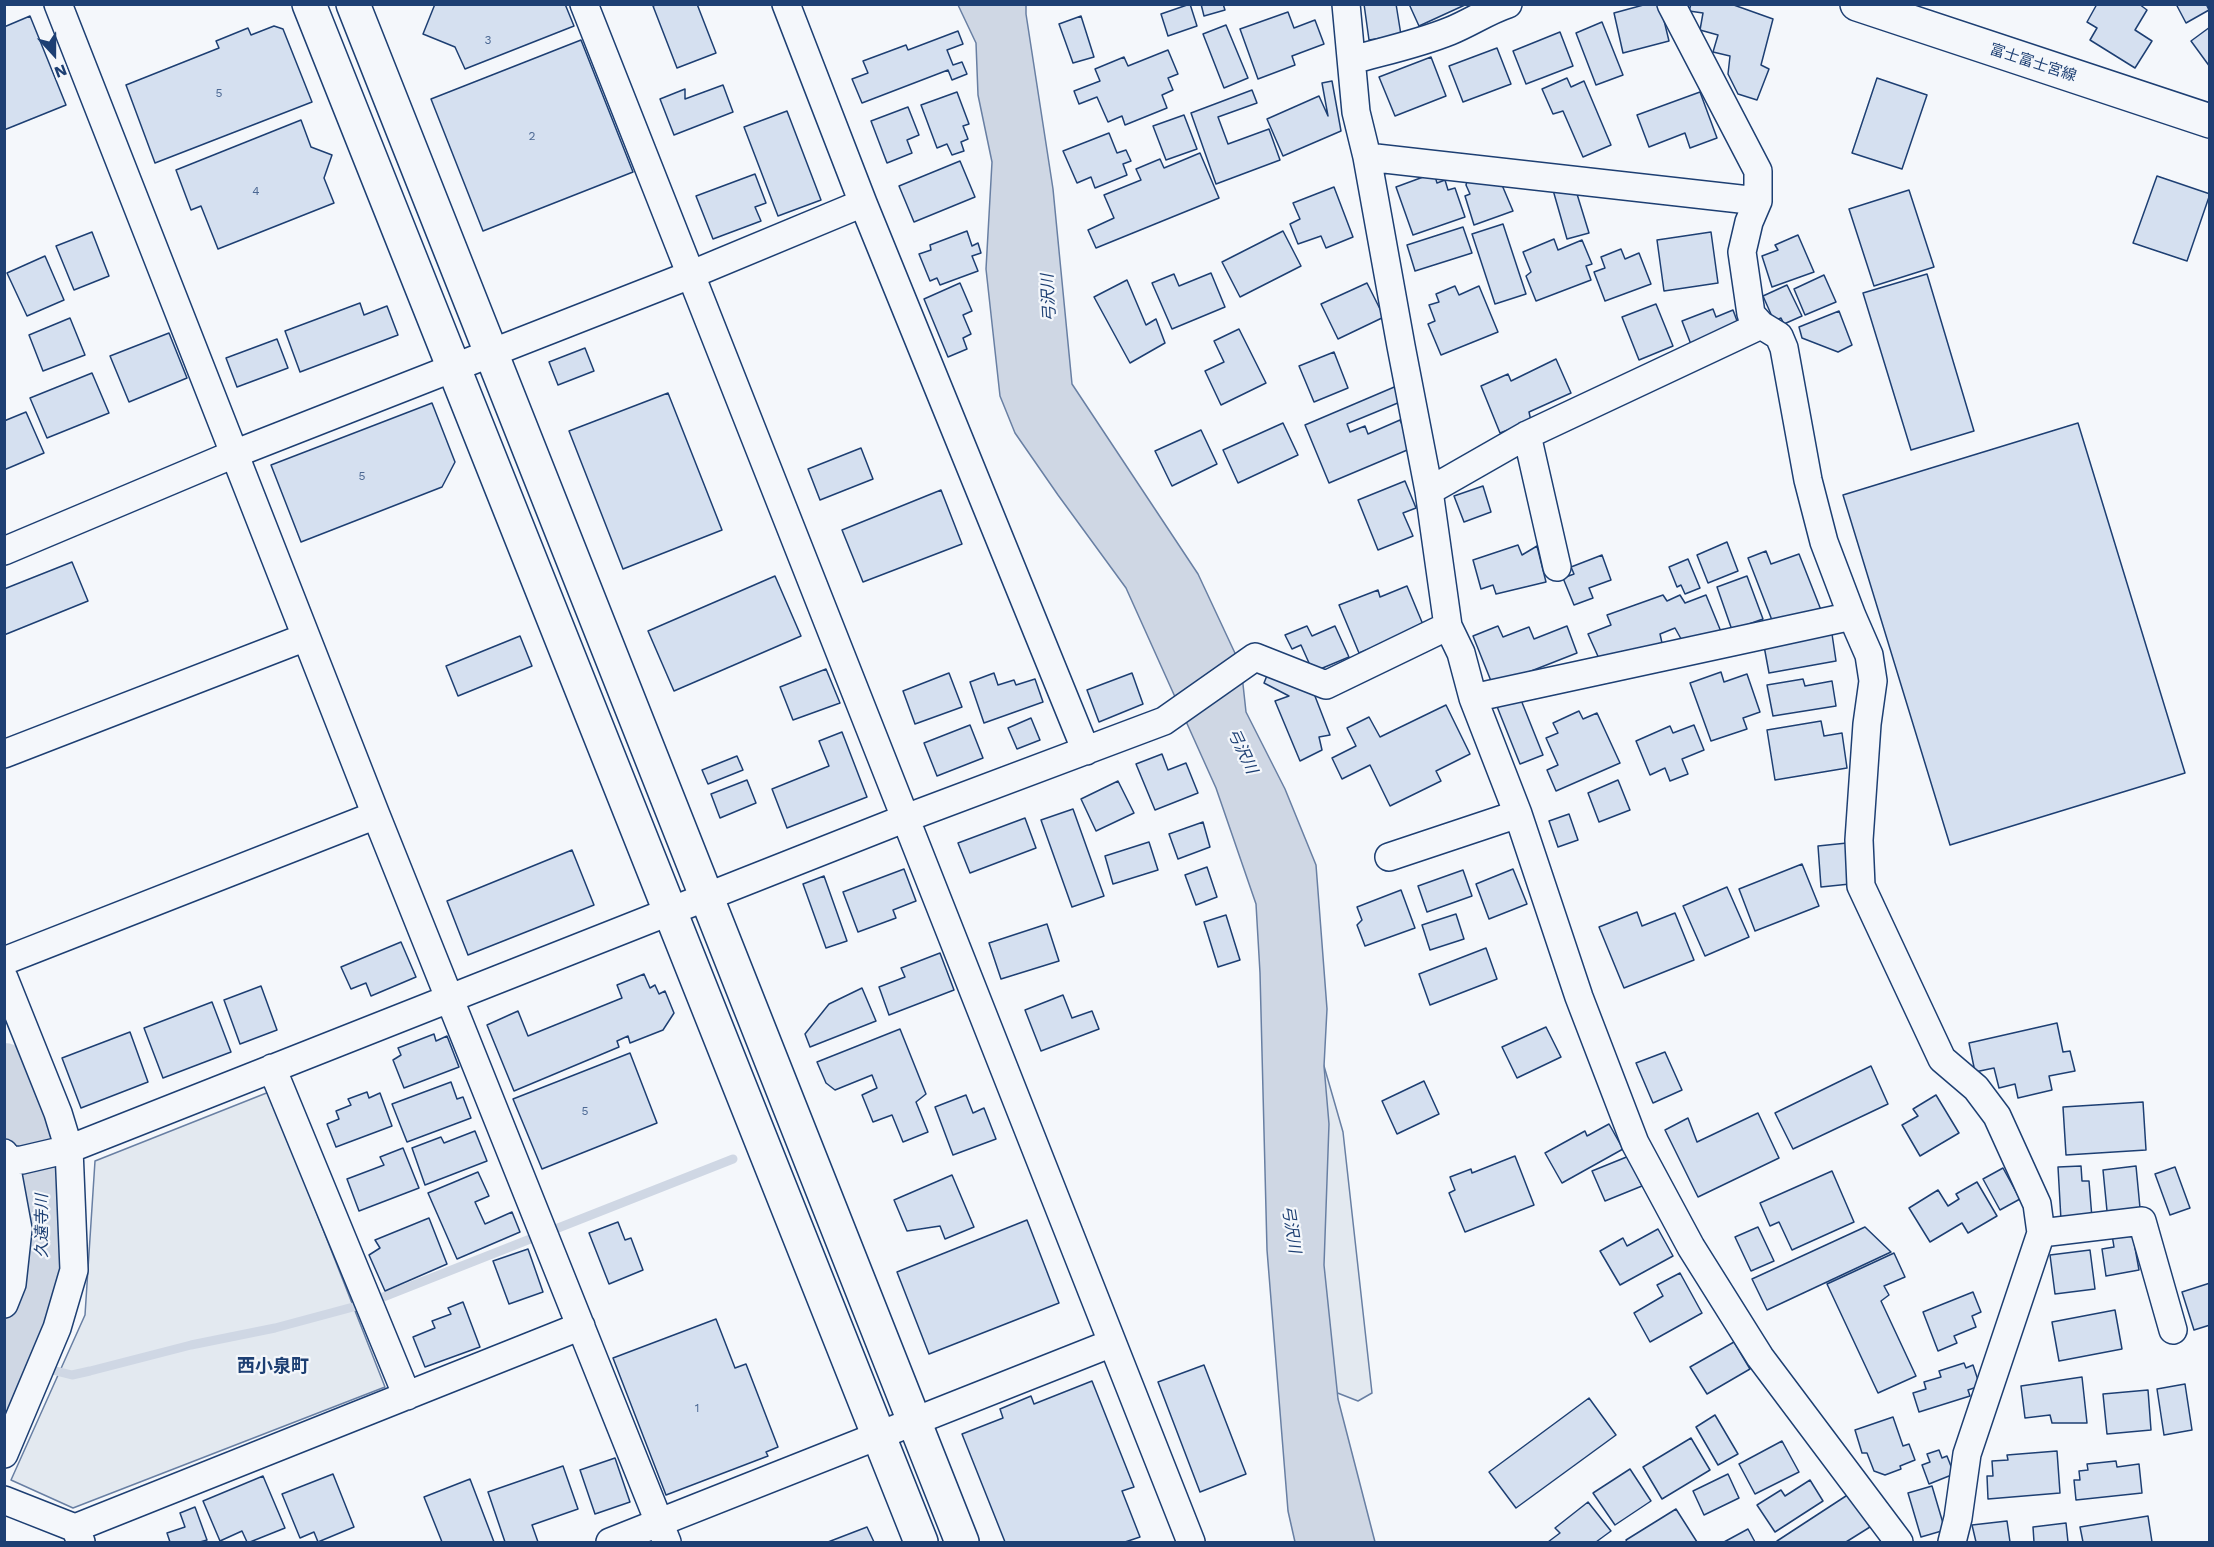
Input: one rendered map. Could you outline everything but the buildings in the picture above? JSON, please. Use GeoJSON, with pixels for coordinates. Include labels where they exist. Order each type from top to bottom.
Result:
{"type":"FeatureCollection","features":[{"type":"Feature","properties":{"kind":"street"},"geometry":{"type":"LineString","coordinates":[[58,4],[376,815],[663,1533]]}},
{"type":"Feature","properties":{"kind":"street"},"geometry":{"type":"LineString","coordinates":[[309,4],[921,1542]]}},
{"type":"Feature","properties":{"kind":"street"},"geometry":{"type":"LineString","coordinates":[[353,4],[962,1542]]}},
{"type":"Feature","properties":{"kind":"street"},"geometry":{"type":"LineString","coordinates":[[584,4],[1191,1542]]}},
{"type":"Feature","properties":{"kind":"street"},"geometry":{"type":"LineString","coordinates":[[786,4],[1086,751]]}},
{"type":"Feature","properties":{"kind":"street"},"geometry":{"type":"LineString","coordinates":[[1346,4],[1356,112],[1368,157],[1429,491],[1448,626],[1461,653],[1473,698],[1518,814],[1579,997],[1635,1143],[1691,1247],[1760,1357],[1899,1542]]}},
{"type":"Feature","properties":{"kind":"street"},"geometry":{"type":"LineString","coordinates":[[1352,60],[1426,40],[1508,4]]}},
{"type":"Feature","properties":{"kind":"street"},"geometry":{"type":"LineString","coordinates":[[1671,4],[1758,171],[1758,201],[1749,222],[1742,252],[1751,314],[1761,325],[1779,336],[1784,348],[1808,480],[1824,542],[1869,656],[1873,681],[1867,724],[1859,840],[1861,886],[1942,1059],[1976,1088],[1998,1116],[2037,1204],[2041,1233],[1967,1454],[1958,1518],[1952,1542]]}},
{"type":"Feature","properties":{"kind":"street","name":"富士富士宮線"},"geometry":{"type":"LineString","coordinates":[[1857,4],[2210,122]]}},
{"type":"Feature","properties":{"kind":"street"},"geometry":{"type":"LineString","coordinates":[[1368,157],[1758,201]]}},
{"type":"Feature","properties":{"kind":"street"},"geometry":{"type":"LineString","coordinates":[[4,550],[234,454],[690,275],[864,203]]}},
{"type":"Feature","properties":{"kind":"street"},"geometry":{"type":"LineString","coordinates":[[1429,491],[1527,435],[1761,325]]}},
{"type":"Feature","properties":{"kind":"street"},"geometry":{"type":"LineString","coordinates":[[1527,435],[1557,567]]}},
{"type":"Feature","properties":{"kind":"street"},"geometry":{"type":"LineString","coordinates":[[1473,698],[1852,616]]}},
{"type":"Feature","properties":{"kind":"street"},"geometry":{"type":"LineString","coordinates":[[4,1304],[12,1284],[18,1229],[10,1159],[61,1150],[906,818],[1164,721],[1255,657],[1326,686],[1448,626]]}},
{"type":"Feature","properties":{"kind":"street"},"geometry":{"type":"LineString","coordinates":[[4,754],[306,638]]}},
{"type":"Feature","properties":{"kind":"street"},"geometry":{"type":"LineString","coordinates":[[1389,857],[1518,814]]}},
{"type":"Feature","properties":{"kind":"street"},"geometry":{"type":"LineString","coordinates":[[4,961],[376,815]]}},
{"type":"Feature","properties":{"kind":"street"},"geometry":{"type":"LineString","coordinates":[[4,978],[58,1113],[74,1270],[57,1328],[4,1454]]}},
{"type":"Feature","properties":{"kind":"street"},"geometry":{"type":"LineString","coordinates":[[272,1068],[406,1396]]}},
{"type":"Feature","properties":{"kind":"street"},"geometry":{"type":"LineString","coordinates":[[2041,1233],[2142,1221],[2173,1330]]}},
{"type":"Feature","properties":{"kind":"street"},"geometry":{"type":"LineString","coordinates":[[4,1500],[78,1535],[406,1396],[581,1326]]}},
{"type":"Feature","properties":{"kind":"street"},"geometry":{"type":"LineString","coordinates":[[610,1542],[663,1533],[879,1437],[1112,1342]]}},
{"type":"Feature","properties":{"kind":"shaded area"},"geometry":{"type":"Polygon","coordinates":[[[1322,1059],[1343,1132],[1372,1393],[1358,1401],[1335,1392],[1310,1343],[1322,1059]]]}},
{"type":"Feature","properties":{"kind":"shaded area"},"geometry":{"type":"Polygon","coordinates":[[[269,1092],[385,1387],[73,1508],[11,1480],[85,1315],[95,1161],[269,1092]]]}},
{"type":"Feature","properties":{"kind":"water","name":"弓沢川"},"geometry":{"type":"Polygon","coordinates":[[[958,5],[1026,5],[1053,189],[1072,384],[1198,574],[1241,666],[1246,712],[1285,789],[1316,865],[1327,1009],[1324,1066],[1329,1124],[1324,1265],[1338,1399],[1375,1542],[1295,1542],[1288,1511],[1267,1250],[1260,973],[1256,904],[1216,788],[1126,588],[1015,433],[1000,396],[986,269],[992,162],[978,95],[976,43],[958,5]]]}},
{"type":"Feature","properties":{"kind":"waterway","name":"久遠寺川"},"geometry":{"type":"LineString","coordinates":[[4,1071],[31,1138],[43,1189],[44,1258],[35,1311],[4,1381]]}},
{"type":"Feature","properties":{"kind":"waterway"},"geometry":{"type":"LineString","coordinates":[[52,1370],[72,1375],[191,1345],[275,1328],[368,1303],[733,1159]]}},
{"type":"Feature","properties":{"kind":"waterway","name":"久遠寺川"},"geometry":{"type":"LineString","coordinates":[[16,1356],[22,1358]]}},
{"type":"Feature","properties":{"kind":"district","name":"西小泉町"},"geometry":{"type":"Point","coordinates":[273,1367]}}]}
